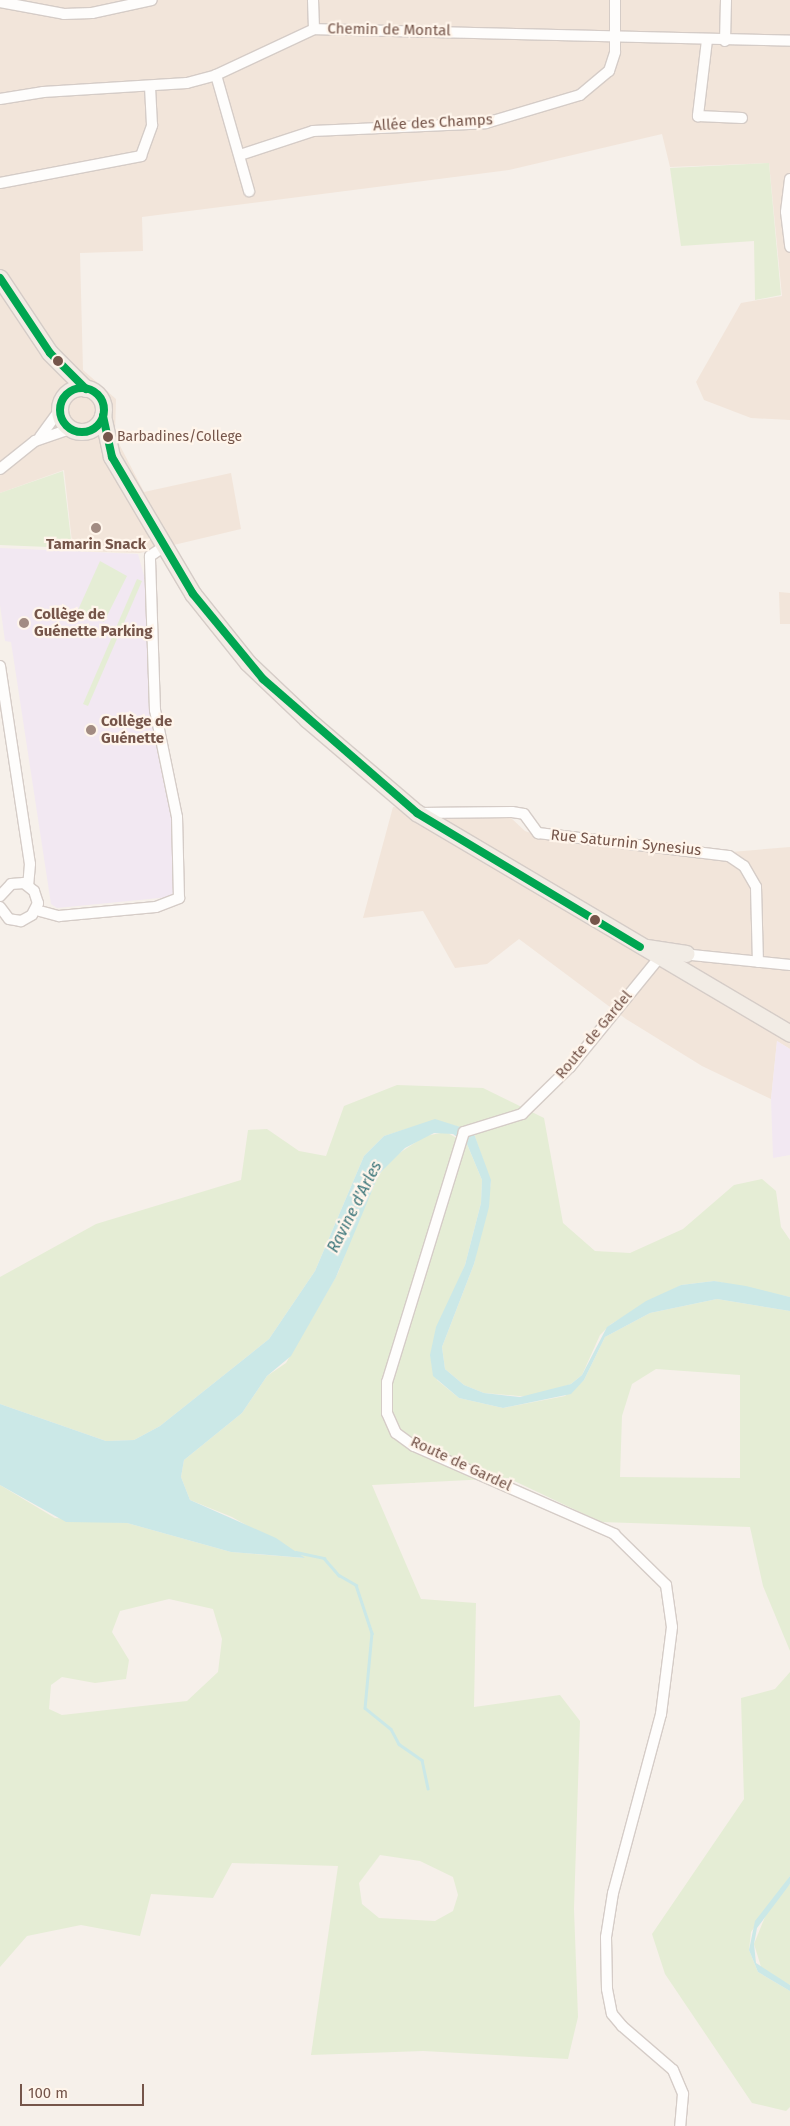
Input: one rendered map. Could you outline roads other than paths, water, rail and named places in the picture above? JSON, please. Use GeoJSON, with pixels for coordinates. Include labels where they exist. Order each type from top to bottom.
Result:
{"type":"FeatureCollection","features":[{"type":"Feature","properties":{"kind":"main road"},"geometry":{"type":"LineString","coordinates":[[0,278],[50,353],[72,380],[86,388],[102,402],[103,416],[112,457],[193,594],[248,663],[361,768],[417,813],[665,962],[790,1034]]}},
{"type":"Feature","properties":{"kind":"main road"},"geometry":{"type":"LineString","coordinates":[[50,353],[62,404],[76,430],[112,457]]}},
{"type":"Feature","properties":{"kind":"main road"},"geometry":{"type":"LineString","coordinates":[[62,404],[86,388]]}},
{"type":"Feature","properties":{"kind":"main road"},"geometry":{"type":"LineString","coordinates":[[76,430],[96,428],[103,416]]}},
{"type":"Feature","properties":{"kind":"main road"},"geometry":{"type":"LineString","coordinates":[[640,947],[693,956],[694,978]]}},
{"type":"Feature","properties":{"kind":"street"},"geometry":{"type":"LineString","coordinates":[[0,2],[64,14],[92,13],[152,0]]}},
{"type":"Feature","properties":{"kind":"street"},"geometry":{"type":"LineString","coordinates":[[313,0],[314,28]]}},
{"type":"Feature","properties":{"kind":"street","name":"Allée des Champs"},"geometry":{"type":"LineString","coordinates":[[240,155],[312,132],[486,123],[545,108],[598,83],[609,71],[616,34],[616,0]]}},
{"type":"Feature","properties":{"kind":"street"},"geometry":{"type":"LineString","coordinates":[[725,41],[726,0]]}},
{"type":"Feature","properties":{"kind":"street","name":"Chemin de Montal"},"geometry":{"type":"LineString","coordinates":[[0,99],[43,92],[150,89],[216,75],[314,28],[616,34],[725,41],[790,41]]}},
{"type":"Feature","properties":{"kind":"street"},"geometry":{"type":"LineString","coordinates":[[707,40],[698,116],[742,118]]}},
{"type":"Feature","properties":{"kind":"street"},"geometry":{"type":"LineString","coordinates":[[216,75],[249,191]]}},
{"type":"Feature","properties":{"kind":"street"},"geometry":{"type":"LineString","coordinates":[[0,184],[141,156],[152,125],[150,89]]}},
{"type":"Feature","properties":{"kind":"street"},"geometry":{"type":"LineString","coordinates":[[790,179],[788,229],[790,247]]}},
{"type":"Feature","properties":{"kind":"street"},"geometry":{"type":"LineString","coordinates":[[0,469],[35,441],[62,404]]}},
{"type":"Feature","properties":{"kind":"street"},"geometry":{"type":"LineString","coordinates":[[35,441],[76,430]]}},
{"type":"Feature","properties":{"kind":"street"},"geometry":{"type":"LineString","coordinates":[[36,910],[59,916],[156,907],[179,898],[178,817],[155,710],[150,556],[165,546]]}},
{"type":"Feature","properties":{"kind":"street"},"geometry":{"type":"LineString","coordinates":[[0,666],[30,864],[28,885],[37,897],[36,910],[21,921],[1,913]]}},
{"type":"Feature","properties":{"kind":"street","name":"Rue Saturnin Synesius"},"geometry":{"type":"LineString","coordinates":[[417,813],[512,812],[524,814],[538,833],[729,856],[744,866],[756,887],[758,962]]}},
{"type":"Feature","properties":{"kind":"street"},"geometry":{"type":"LineString","coordinates":[[0,896],[12,884],[28,885]]}},
{"type":"Feature","properties":{"kind":"street"},"geometry":{"type":"LineString","coordinates":[[665,962],[693,956],[790,965]]}},
{"type":"Feature","properties":{"kind":"street","name":"Route de Gardel"},"geometry":{"type":"LineString","coordinates":[[665,962],[570,1068],[522,1114],[470,1128],[460,1140],[400,1330],[386,1382],[387,1413],[396,1433],[414,1446],[614,1534],[666,1584],[672,1626],[661,1714],[610,1911],[607,1989],[612,2014],[622,2026],[673,2070],[683,2094],[680,2126]]}},
{"type":"Feature","properties":{"kind":"water","name":"Ravine d'Arles"},"geometry":{"type":"Polygon","coordinates":[[[435,1119],[473,1131],[491,1180],[489,1207],[474,1264],[442,1347],[445,1369],[464,1385],[484,1393],[520,1397],[571,1384],[582,1375],[607,1327],[646,1301],[681,1285],[714,1281],[746,1286],[790,1297],[790,1311],[717,1299],[650,1313],[605,1337],[584,1380],[571,1394],[503,1408],[459,1398],[433,1376],[430,1355],[436,1327],[465,1265],[481,1203],[482,1180],[467,1144],[453,1134],[434,1133],[405,1148],[379,1174],[336,1277],[291,1356],[267,1376],[242,1413],[184,1460],[181,1477],[190,1500],[276,1538],[305,1558],[231,1552],[127,1523],[66,1522],[0,1485],[0,1404],[106,1441],[134,1440],[160,1426],[269,1339],[315,1271],[364,1156],[384,1136],[435,1119]]]}},
{"type":"Feature","properties":{"kind":"water"},"geometry":{"type":"Polygon","coordinates":[[[790,1876],[790,1884],[757,1928],[754,1944],[756,1963],[790,1985],[790,1991],[758,1972],[749,1950],[755,1921],[790,1876]]]}},
{"type":"Feature","properties":{"kind":"waterway"},"geometry":{"type":"LineString","coordinates":[[296,1552],[324,1558],[339,1575],[356,1585],[372,1633],[365,1708],[391,1729],[399,1744],[422,1760],[428,1788]]}},
{"type":"Feature","properties":{"kind":"place","name":"Barbadines/College"},"geometry":{"type":"Point","coordinates":[108,437]}},
{"type":"Feature","properties":{"kind":"place","name":"Tamarin Snack"},"geometry":{"type":"Point","coordinates":[96,528]}},
{"type":"Feature","properties":{"kind":"place","name":"Collège de Guénette Parking"},"geometry":{"type":"Point","coordinates":[24,623]}},
{"type":"Feature","properties":{"kind":"place","name":"Collège de Guénette"},"geometry":{"type":"Point","coordinates":[91,730]}}]}
